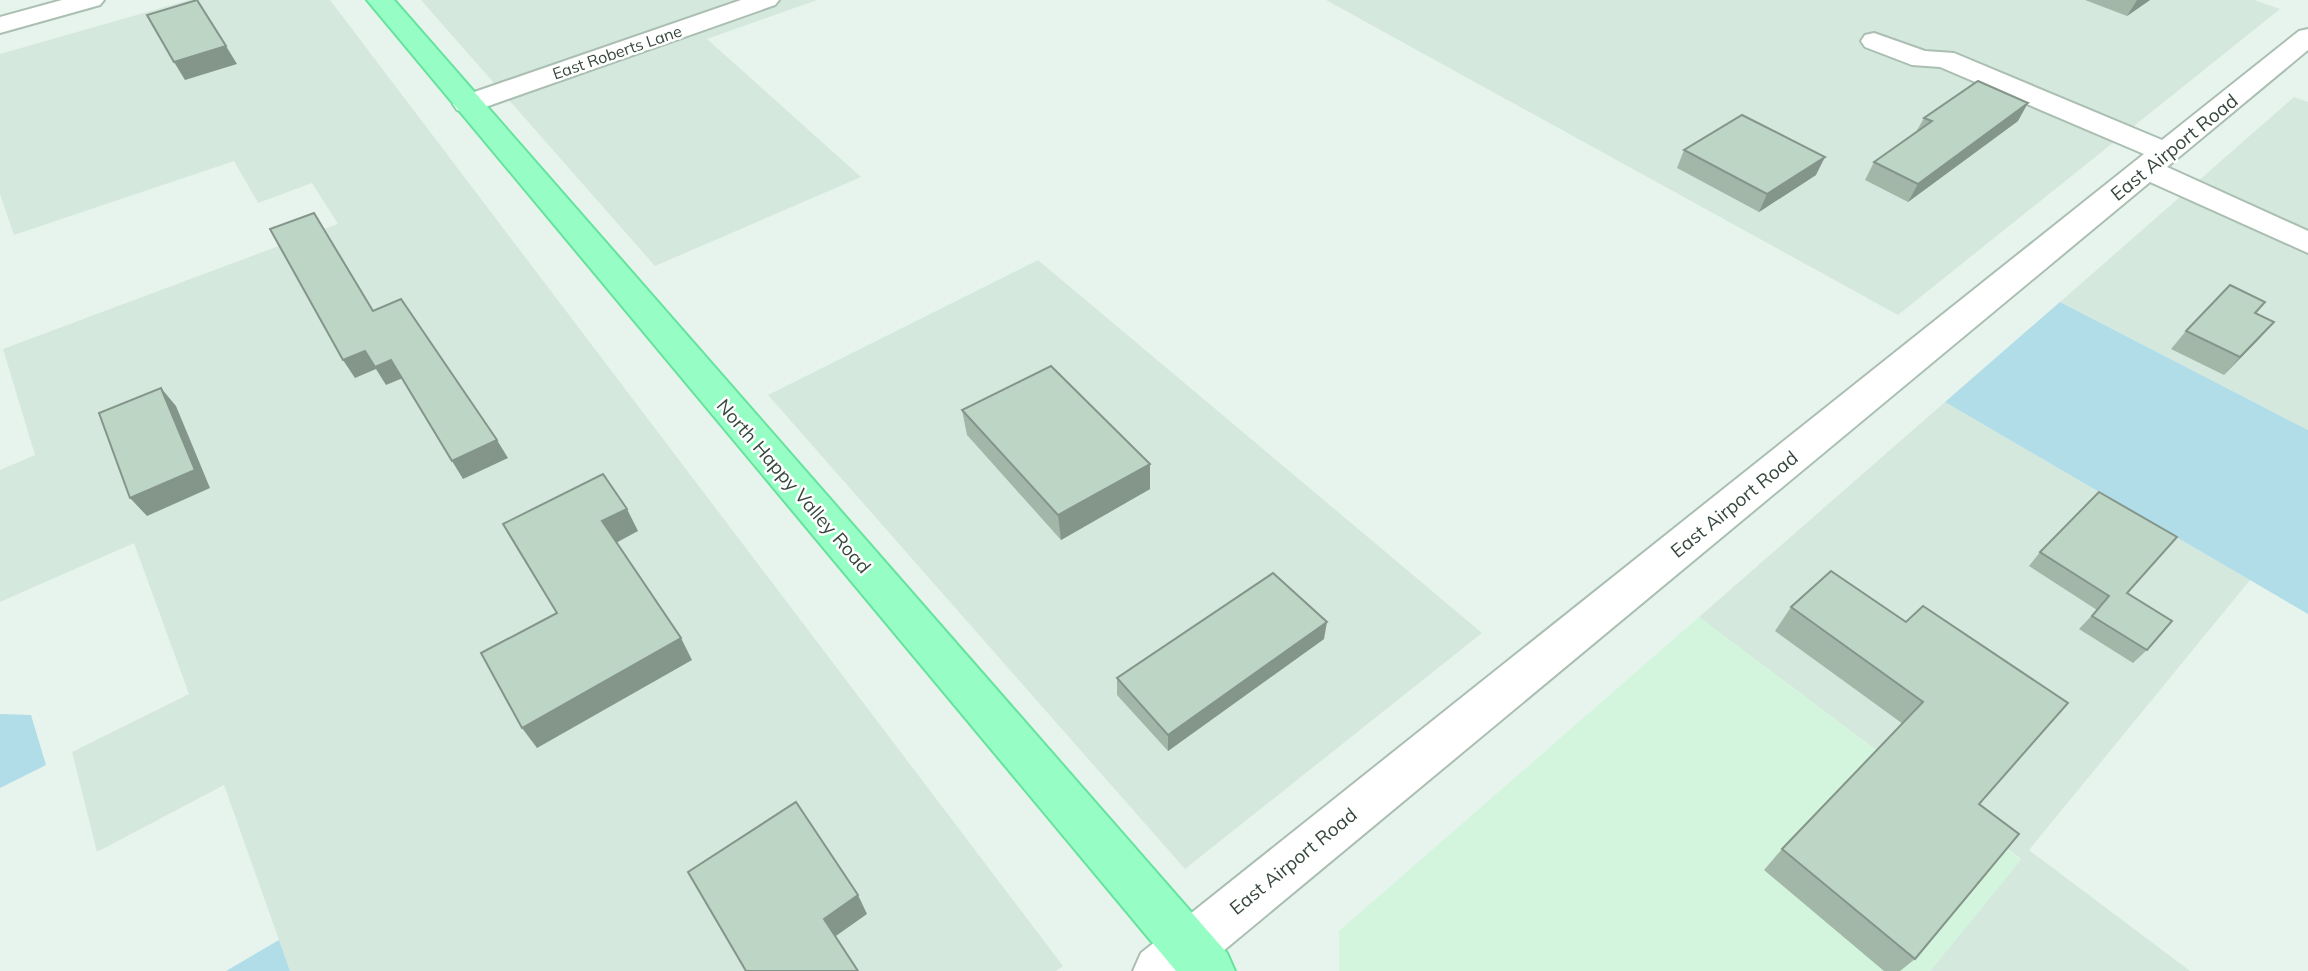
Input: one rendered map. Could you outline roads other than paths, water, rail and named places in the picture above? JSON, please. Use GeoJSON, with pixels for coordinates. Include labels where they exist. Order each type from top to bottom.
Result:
{"type":"FeatureCollection","features":[{"type":"Feature","properties":{"kind":"main road","name":"North Happy Valley Road"},"geometry":{"type":"LineString","coordinates":[[380,0],[1199,959]]}},
{"type":"Feature","properties":{"kind":"street"},"geometry":{"type":"LineString","coordinates":[[0,26],[91,0]]}},
{"type":"Feature","properties":{"kind":"street","name":"East Roberts Lane"},"geometry":{"type":"LineString","coordinates":[[467,104],[766,0]]}},
{"type":"Feature","properties":{"kind":"street","name":"East Airport Road"},"geometry":{"type":"LineString","coordinates":[[1159,971],[1199,959],[2308,37]]}},
{"type":"Feature","properties":{"kind":"street"},"geometry":{"type":"LineString","coordinates":[[1874,41],[1922,59],[1944,59],[2157,161],[2308,243]]}}]}
